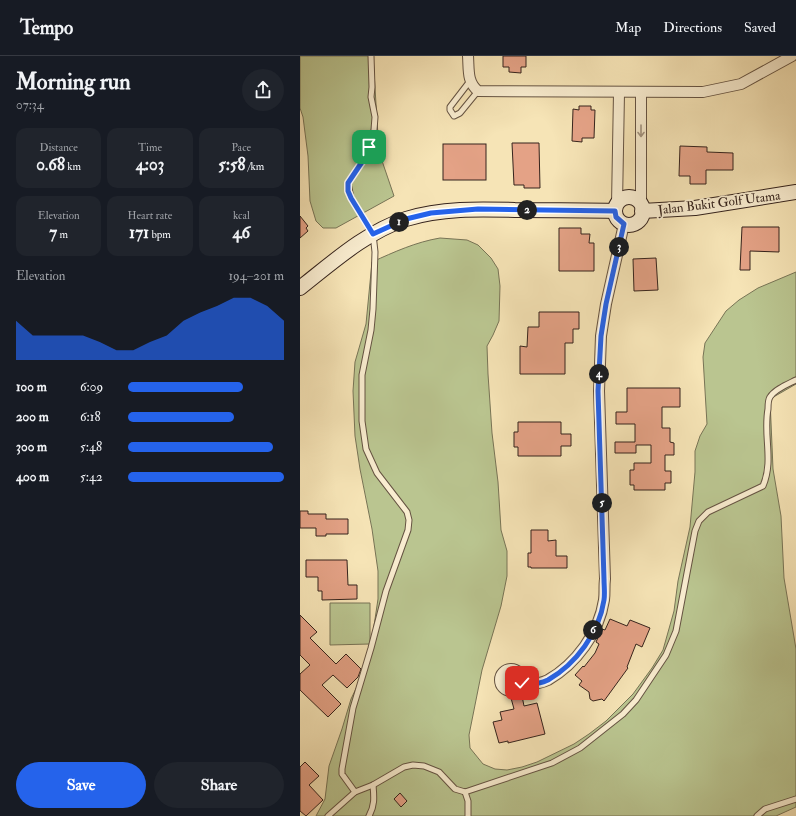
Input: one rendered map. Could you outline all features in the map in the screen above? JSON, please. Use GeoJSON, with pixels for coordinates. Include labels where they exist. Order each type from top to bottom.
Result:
{"type":"FeatureCollection","features":[{"type":"Feature","properties":{"kind":"street"},"geometry":{"type":"LineString","coordinates":[[468,56],[470,81],[472,86],[478,91],[619,92],[703,92],[724,88],[741,84],[792,56]]}},
{"type":"Feature","properties":{"kind":"street"},"geometry":{"type":"LineString","coordinates":[[619,92],[616,217],[624,224],[633,224],[640,219],[642,208],[641,92]]}},
{"type":"Feature","properties":{"kind":"street","name":"Jalan Bukit Golf Utama"},"geometry":{"type":"LineString","coordinates":[[642,208],[695,208],[796,192]]}},
{"type":"Feature","properties":{"kind":"street"},"geometry":{"type":"LineString","coordinates":[[616,207],[621,200],[629,197],[637,200],[642,208]]}},
{"type":"Feature","properties":{"kind":"street"},"geometry":{"type":"LineString","coordinates":[[300,288],[352,247],[373,234],[406,219],[431,213],[478,209],[616,207]]}},
{"type":"Feature","properties":{"kind":"street"},"geometry":{"type":"LineString","coordinates":[[521,686],[537,684],[547,680],[574,660],[591,634],[598,620],[604,601],[598,391],[601,336],[606,304],[624,224]]}},
{"type":"Feature","properties":{"kind":"lane"},"geometry":{"type":"LineString","coordinates":[[355,792],[342,774],[353,708],[372,648],[386,591],[408,530],[410,520],[402,504],[377,473],[366,449],[362,421],[362,375],[371,330],[375,252],[373,234],[351,198],[348,191],[348,183],[362,162],[374,130],[375,117],[371,97],[371,56]]}},
{"type":"Feature","properties":{"kind":"lane"},"geometry":{"type":"LineString","coordinates":[[470,81],[450,107],[450,110],[454,116],[460,113],[478,91]]}},
{"type":"Feature","properties":{"kind":"lane"},"geometry":{"type":"LineString","coordinates":[[328,816],[334,809],[355,792],[373,785],[404,767],[413,765],[424,766],[439,772],[455,789],[465,792],[538,768],[580,748],[623,714],[636,700],[666,655],[676,631],[695,531],[700,521],[708,512],[717,506],[763,486],[767,475],[769,461],[766,419],[770,397],[777,390],[796,380]]}},
{"type":"Feature","properties":{"kind":"lane"},"geometry":{"type":"LineString","coordinates":[[369,816],[373,809],[375,799],[373,785]]}},
{"type":"Feature","properties":{"kind":"lane"},"geometry":{"type":"LineString","coordinates":[[465,792],[468,801],[468,816]]}},
{"type":"Feature","properties":{"kind":"lane"},"geometry":{"type":"LineString","coordinates":[[757,816],[765,809],[796,800]]}},
{"type":"Feature","properties":{"kind":"green space"},"geometry":{"type":"Polygon","coordinates":[[[300,56],[373,56],[379,152],[394,196],[336,228],[323,228],[316,221],[310,201],[308,156],[303,117],[300,108],[300,56]]]}},
{"type":"Feature","properties":{"kind":"green space"},"geometry":{"type":"Polygon","coordinates":[[[440,238],[467,240],[478,245],[491,258],[498,269],[500,286],[499,321],[487,346],[492,433],[498,482],[501,530],[507,551],[507,576],[501,606],[482,670],[469,735],[470,748],[483,764],[495,769],[507,770],[537,762],[574,744],[589,734],[606,721],[633,694],[663,650],[674,611],[678,581],[690,527],[695,472],[695,451],[700,436],[707,424],[703,357],[705,343],[726,311],[739,300],[758,288],[796,272],[796,384],[770,399],[773,469],[781,516],[784,578],[796,649],[796,807],[776,816],[316,816],[325,799],[329,766],[351,699],[364,672],[371,646],[378,599],[378,571],[355,436],[353,391],[355,362],[366,324],[372,262],[414,245],[440,238]]]}},
{"type":"Feature","properties":{"kind":"green space"},"geometry":{"type":"Polygon","coordinates":[[[330,603],[370,603],[370,644],[330,645],[330,603]]]}},
{"type":"Feature","properties":{"kind":"building"},"geometry":{"type":"Polygon","coordinates":[[[503,56],[526,56],[526,67],[521,67],[521,73],[509,72],[509,67],[503,67],[503,56]]]}},
{"type":"Feature","properties":{"kind":"building"},"geometry":{"type":"Polygon","coordinates":[[[579,106],[591,106],[591,110],[595,110],[594,138],[582,138],[582,142],[572,141],[573,109],[579,110],[579,106]]]}},
{"type":"Feature","properties":{"kind":"building"},"geometry":{"type":"Polygon","coordinates":[[[512,143],[539,143],[540,188],[524,188],[524,185],[514,185],[512,143]]]}},
{"type":"Feature","properties":{"kind":"building"},"geometry":{"type":"Polygon","coordinates":[[[443,144],[486,144],[486,180],[443,180],[443,144]]]}},
{"type":"Feature","properties":{"kind":"building"},"geometry":{"type":"Polygon","coordinates":[[[680,146],[707,147],[707,152],[733,153],[733,170],[706,170],[706,184],[690,184],[690,176],[679,176],[680,146]]]}},
{"type":"Feature","properties":{"kind":"building"},"geometry":{"type":"Polygon","coordinates":[[[300,216],[308,226],[306,228],[308,231],[300,238],[300,216]]]}},
{"type":"Feature","properties":{"kind":"building"},"geometry":{"type":"Polygon","coordinates":[[[742,227],[779,227],[779,252],[750,251],[750,270],[740,270],[742,227]]]}},
{"type":"Feature","properties":{"kind":"building"},"geometry":{"type":"Polygon","coordinates":[[[559,228],[581,228],[581,234],[590,234],[589,243],[594,243],[594,271],[559,271],[559,228]]]}},
{"type":"Feature","properties":{"kind":"building"},"geometry":{"type":"Polygon","coordinates":[[[656,258],[658,290],[634,291],[633,259],[656,258]]]}},
{"type":"Feature","properties":{"kind":"building"},"geometry":{"type":"Polygon","coordinates":[[[539,312],[579,312],[579,329],[573,329],[573,343],[565,343],[565,374],[520,374],[520,346],[527,347],[528,327],[539,327],[539,312]]]}},
{"type":"Feature","properties":{"kind":"building"},"geometry":{"type":"Polygon","coordinates":[[[627,388],[680,388],[680,407],[662,407],[662,428],[670,428],[670,442],[674,443],[674,455],[665,455],[665,471],[671,471],[671,483],[665,483],[665,490],[634,490],[634,485],[630,485],[630,470],[634,470],[634,463],[651,463],[651,445],[636,445],[636,453],[615,453],[615,442],[635,442],[635,424],[616,424],[616,412],[627,412],[627,388]]]}},
{"type":"Feature","properties":{"kind":"building"},"geometry":{"type":"Polygon","coordinates":[[[518,422],[561,422],[561,434],[571,434],[571,446],[561,446],[561,456],[518,456],[518,447],[514,447],[514,432],[518,432],[518,422]]]}},
{"type":"Feature","properties":{"kind":"building"},"geometry":{"type":"Polygon","coordinates":[[[300,511],[308,511],[308,514],[326,514],[326,519],[348,519],[348,534],[326,534],[326,536],[316,536],[316,528],[300,528],[300,511]]]}},
{"type":"Feature","properties":{"kind":"building"},"geometry":{"type":"Polygon","coordinates":[[[531,530],[548,530],[548,541],[556,540],[556,556],[567,556],[567,568],[528,567],[528,553],[531,553],[531,530]]]}},
{"type":"Feature","properties":{"kind":"building"},"geometry":{"type":"Polygon","coordinates":[[[306,560],[347,560],[348,585],[357,585],[357,599],[322,600],[322,591],[318,591],[318,577],[306,577],[306,560]]]}},
{"type":"Feature","properties":{"kind":"building"},"geometry":{"type":"Polygon","coordinates":[[[300,615],[317,632],[310,638],[336,664],[346,654],[361,669],[358,677],[347,688],[333,675],[322,685],[341,704],[328,717],[300,690],[300,674],[310,665],[300,655],[300,615]]]}},
{"type":"Feature","properties":{"kind":"building"},"geometry":{"type":"Polygon","coordinates":[[[610,619],[627,626],[630,620],[650,628],[642,647],[636,644],[627,667],[628,668],[604,701],[602,699],[593,701],[590,699],[589,692],[579,685],[582,681],[575,675],[583,666],[584,667],[595,653],[599,644],[596,642],[602,629],[605,630],[610,619]]]}},
{"type":"Feature","properties":{"kind":"building"},"geometry":{"type":"Polygon","coordinates":[[[522,696],[524,706],[537,703],[545,734],[508,743],[508,741],[499,743],[493,722],[502,720],[500,712],[514,709],[511,698],[522,696]]]}},
{"type":"Feature","properties":{"kind":"building"},"geometry":{"type":"Polygon","coordinates":[[[305,762],[319,776],[309,785],[323,800],[306,816],[300,811],[300,767],[305,762]]]}},
{"type":"Feature","properties":{"kind":"building"},"geometry":{"type":"Polygon","coordinates":[[[400,793],[407,801],[401,807],[394,799],[400,793]]]}},
{"type":"Feature","properties":{"kind":"route"},"geometry":{"type":"LineString","coordinates":[[369,147],[362,162],[348,183],[348,191],[373,234],[406,219],[431,213],[478,209],[615,211],[618,220],[624,224],[606,304],[601,336],[598,391],[604,601],[598,620],[588,641],[574,660],[547,680],[537,684],[521,686],[522,683]]}}]}
